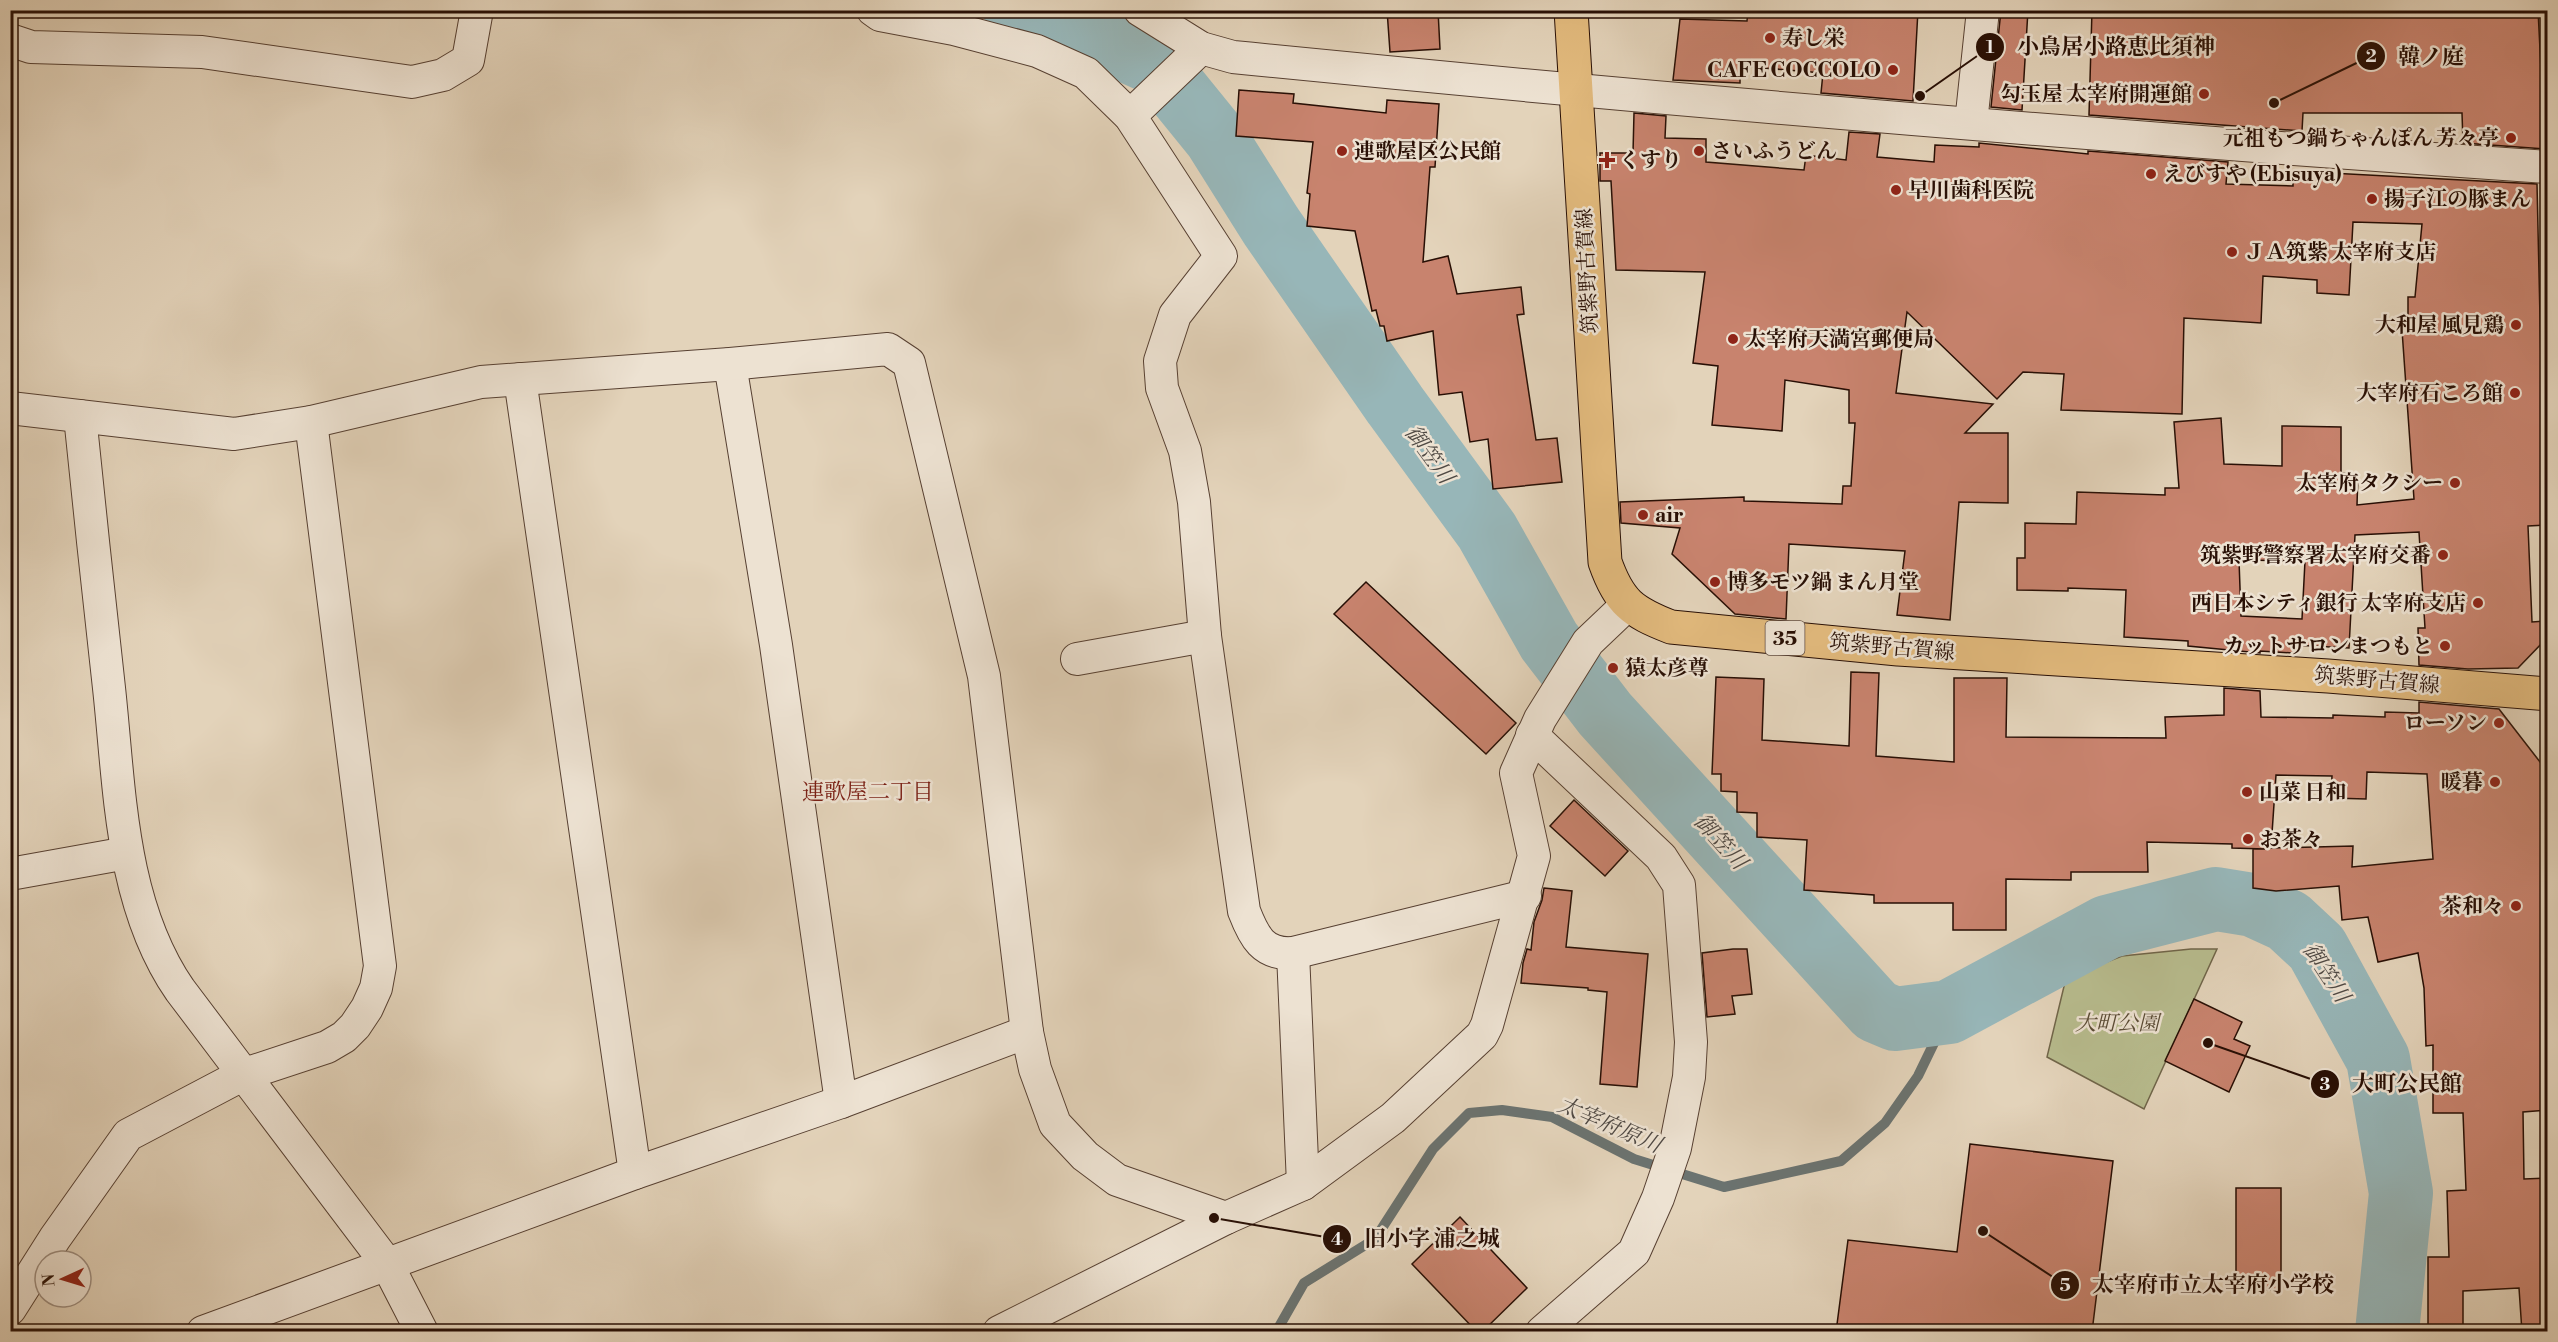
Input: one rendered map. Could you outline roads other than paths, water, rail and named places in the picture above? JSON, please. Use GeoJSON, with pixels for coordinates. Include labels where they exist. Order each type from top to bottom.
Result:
{"type":"FeatureCollection","features":[{"type":"Feature","properties":{"kind":"main road","name":"筑紫野古賀線"},"geometry":{"type":"LineString","coordinates":[[1571,10],[1605,562],[1613,587],[1628,604],[1645,617],[1671,627],[1898,649],[2328,676],[2547,694]]}},
{"type":"Feature","properties":{"kind":"street"},"geometry":{"type":"LineString","coordinates":[[10,40],[31,47],[202,52],[412,82],[443,75],[468,60],[477,10]]}},
{"type":"Feature","properties":{"kind":"street"},"geometry":{"type":"LineString","coordinates":[[873,10],[880,15],[954,29],[1037,51],[1086,73],[1135,111],[1221,256],[1175,315],[1160,361],[1162,388],[1185,452],[1194,501],[1205,636],[1245,912],[1252,932],[1263,945],[1278,954],[1293,953],[1525,896]]}},
{"type":"Feature","properties":{"kind":"street"},"geometry":{"type":"LineString","coordinates":[[1140,10],[1196,52],[1233,57],[1576,92],[2296,150],[2547,167]]}},
{"type":"Feature","properties":{"kind":"street"},"geometry":{"type":"LineString","coordinates":[[1971,123],[1983,10]]}},
{"type":"Feature","properties":{"kind":"street"},"geometry":{"type":"LineString","coordinates":[[1135,111],[1196,52]]}},
{"type":"Feature","properties":{"kind":"street"},"geometry":{"type":"LineString","coordinates":[[10,408],[234,434],[311,422],[481,382],[730,364],[888,349],[909,363],[984,676],[1027,1032],[1035,1069],[1055,1124],[1085,1156],[1117,1180],[1226,1218]]}},
{"type":"Feature","properties":{"kind":"street"},"geometry":{"type":"LineString","coordinates":[[730,364],[776,645],[841,1102]]}},
{"type":"Feature","properties":{"kind":"street"},"geometry":{"type":"LineString","coordinates":[[520,379],[635,1173]]}},
{"type":"Feature","properties":{"kind":"street"},"geometry":{"type":"LineString","coordinates":[[80,416],[127,854],[150,937],[164,967],[242,1074],[387,1264],[422,1332]]}},
{"type":"Feature","properties":{"kind":"street"},"geometry":{"type":"LineString","coordinates":[[10,1309],[55,1238],[128,1135],[242,1074],[327,1047],[344,1037],[367,1008],[376,988],[380,966],[311,422]]}},
{"type":"Feature","properties":{"kind":"street"},"geometry":{"type":"LineString","coordinates":[[999,1332],[1226,1218],[1303,1184],[1393,1118],[1482,1035],[1487,1025],[1525,896],[1534,856],[1516,773],[1536,727],[1588,642],[1628,604]]}},
{"type":"Feature","properties":{"kind":"street"},"geometry":{"type":"LineString","coordinates":[[1077,659],[1205,636]]}},
{"type":"Feature","properties":{"kind":"street"},"geometry":{"type":"LineString","coordinates":[[1536,727],[1661,856],[1679,885],[1691,1042],[1689,1077],[1675,1148],[1634,1252],[1542,1332]]}},
{"type":"Feature","properties":{"kind":"street"},"geometry":{"type":"LineString","coordinates":[[10,874],[127,854]]}},
{"type":"Feature","properties":{"kind":"street"},"geometry":{"type":"LineString","coordinates":[[1293,953],[1303,1184]]}},
{"type":"Feature","properties":{"kind":"street"},"geometry":{"type":"LineString","coordinates":[[203,1332],[635,1173],[841,1102],[1027,1032]]}},
{"type":"Feature","properties":{"kind":"waterway","name":"御笠川"},"geometry":{"type":"LineString","coordinates":[[1015,10],[1086,32],[1155,63],[1215,137],[1271,226],[1395,405],[1487,531],[1549,641],[1605,714],[1876,1011],[1895,1019],[1949,1012],[2107,927],[2216,899],[2253,905],[2288,921],[2317,948],[2378,1059],[2401,1193],[2387,1332]]}},
{"type":"Feature","properties":{"kind":"waterway","name":"太宰府原川"},"geometry":{"type":"LineString","coordinates":[[1276,1332],[1304,1283],[1375,1239],[1433,1149],[1469,1113],[1502,1110],[1552,1117],[1634,1159],[1724,1187],[1841,1161],[1885,1123],[1918,1076],[1949,1012]]}},
{"type":"Feature","properties":{"kind":"place","name":"寿し栄"},"geometry":{"type":"Point","coordinates":[1770,38]}},
{"type":"Feature","properties":{"kind":"place","name":"CAFE COCCOLO"},"geometry":{"type":"Point","coordinates":[1893,70]}},
{"type":"Feature","properties":{"kind":"place","name":"勾玉屋 太宰府開運館"},"geometry":{"type":"Point","coordinates":[2204,94]}},
{"type":"Feature","properties":{"kind":"place","name":"小鳥居小路恵比須神"},"geometry":{"type":"Point","coordinates":[1920,96]}},
{"type":"Feature","properties":{"kind":"place","name":"韓ノ庭"},"geometry":{"type":"Point","coordinates":[2274,103]}},
{"type":"Feature","properties":{"kind":"place","name":"元祖もつ鍋ちゃんぽん 芳々亭"},"geometry":{"type":"Point","coordinates":[2511,138]}},
{"type":"Feature","properties":{"kind":"place","name":"連歌屋区公民館"},"geometry":{"type":"Point","coordinates":[1342,151]}},
{"type":"Feature","properties":{"kind":"place","name":"さいふうどん"},"geometry":{"type":"Point","coordinates":[1699,151]}},
{"type":"Feature","properties":{"kind":"place","name":"くすり"},"geometry":{"type":"Point","coordinates":[1607,160]}},
{"type":"Feature","properties":{"kind":"place","name":"えびすや (Ebisuya)"},"geometry":{"type":"Point","coordinates":[2151,174]}},
{"type":"Feature","properties":{"kind":"place","name":"早川歯科医院"},"geometry":{"type":"Point","coordinates":[1896,190]}},
{"type":"Feature","properties":{"kind":"place","name":"揚子江の豚まん"},"geometry":{"type":"Point","coordinates":[2372,199]}},
{"type":"Feature","properties":{"kind":"place","name":"ＪＡ筑紫 太宰府支店"},"geometry":{"type":"Point","coordinates":[2232,252]}},
{"type":"Feature","properties":{"kind":"place","name":"大和屋 風見鶏"},"geometry":{"type":"Point","coordinates":[2516,325]}},
{"type":"Feature","properties":{"kind":"place","name":"太宰府天満宮郵便局"},"geometry":{"type":"Point","coordinates":[1733,339]}},
{"type":"Feature","properties":{"kind":"place","name":"大宰府石ころ館"},"geometry":{"type":"Point","coordinates":[2515,393]}},
{"type":"Feature","properties":{"kind":"place","name":"太宰府タクシー"},"geometry":{"type":"Point","coordinates":[2455,483]}},
{"type":"Feature","properties":{"kind":"place","name":"air"},"geometry":{"type":"Point","coordinates":[1643,515]}},
{"type":"Feature","properties":{"kind":"place","name":"筑紫野警察署太宰府交番"},"geometry":{"type":"Point","coordinates":[2443,555]}},
{"type":"Feature","properties":{"kind":"place","name":"博多モツ鍋 まん月堂"},"geometry":{"type":"Point","coordinates":[1715,582]}},
{"type":"Feature","properties":{"kind":"place","name":"西日本シティ銀行 太宰府支店"},"geometry":{"type":"Point","coordinates":[2478,603]}},
{"type":"Feature","properties":{"kind":"place","name":"カットサロンまつもと"},"geometry":{"type":"Point","coordinates":[2445,646]}},
{"type":"Feature","properties":{"kind":"place","name":"猿太彦尊"},"geometry":{"type":"Point","coordinates":[1613,668]}},
{"type":"Feature","properties":{"kind":"place","name":"ローソン"},"geometry":{"type":"Point","coordinates":[2499,723]}},
{"type":"Feature","properties":{"kind":"place","name":"暖暮"},"geometry":{"type":"Point","coordinates":[2495,782]}},
{"type":"Feature","properties":{"kind":"place","name":"山菜 日和"},"geometry":{"type":"Point","coordinates":[2247,792]}},
{"type":"Feature","properties":{"kind":"place","name":"お茶々"},"geometry":{"type":"Point","coordinates":[2248,839]}},
{"type":"Feature","properties":{"kind":"place","name":"茶和々"},"geometry":{"type":"Point","coordinates":[2516,906]}},
{"type":"Feature","properties":{"kind":"place","name":"大町公民館"},"geometry":{"type":"Point","coordinates":[2208,1043]}},
{"type":"Feature","properties":{"kind":"place","name":"旧小字 浦之城"},"geometry":{"type":"Point","coordinates":[1214,1218]}},
{"type":"Feature","properties":{"kind":"place","name":"太宰府市立太宰府小学校"},"geometry":{"type":"Point","coordinates":[1983,1231]}},
{"type":"Feature","properties":{"kind":"district","name":"連歌屋二丁目"},"geometry":{"type":"Point","coordinates":[868,791]}},
{"type":"Feature","properties":{"kind":"park label","name":"大町公園"},"geometry":{"type":"Point","coordinates":[2117,1023]}}]}
